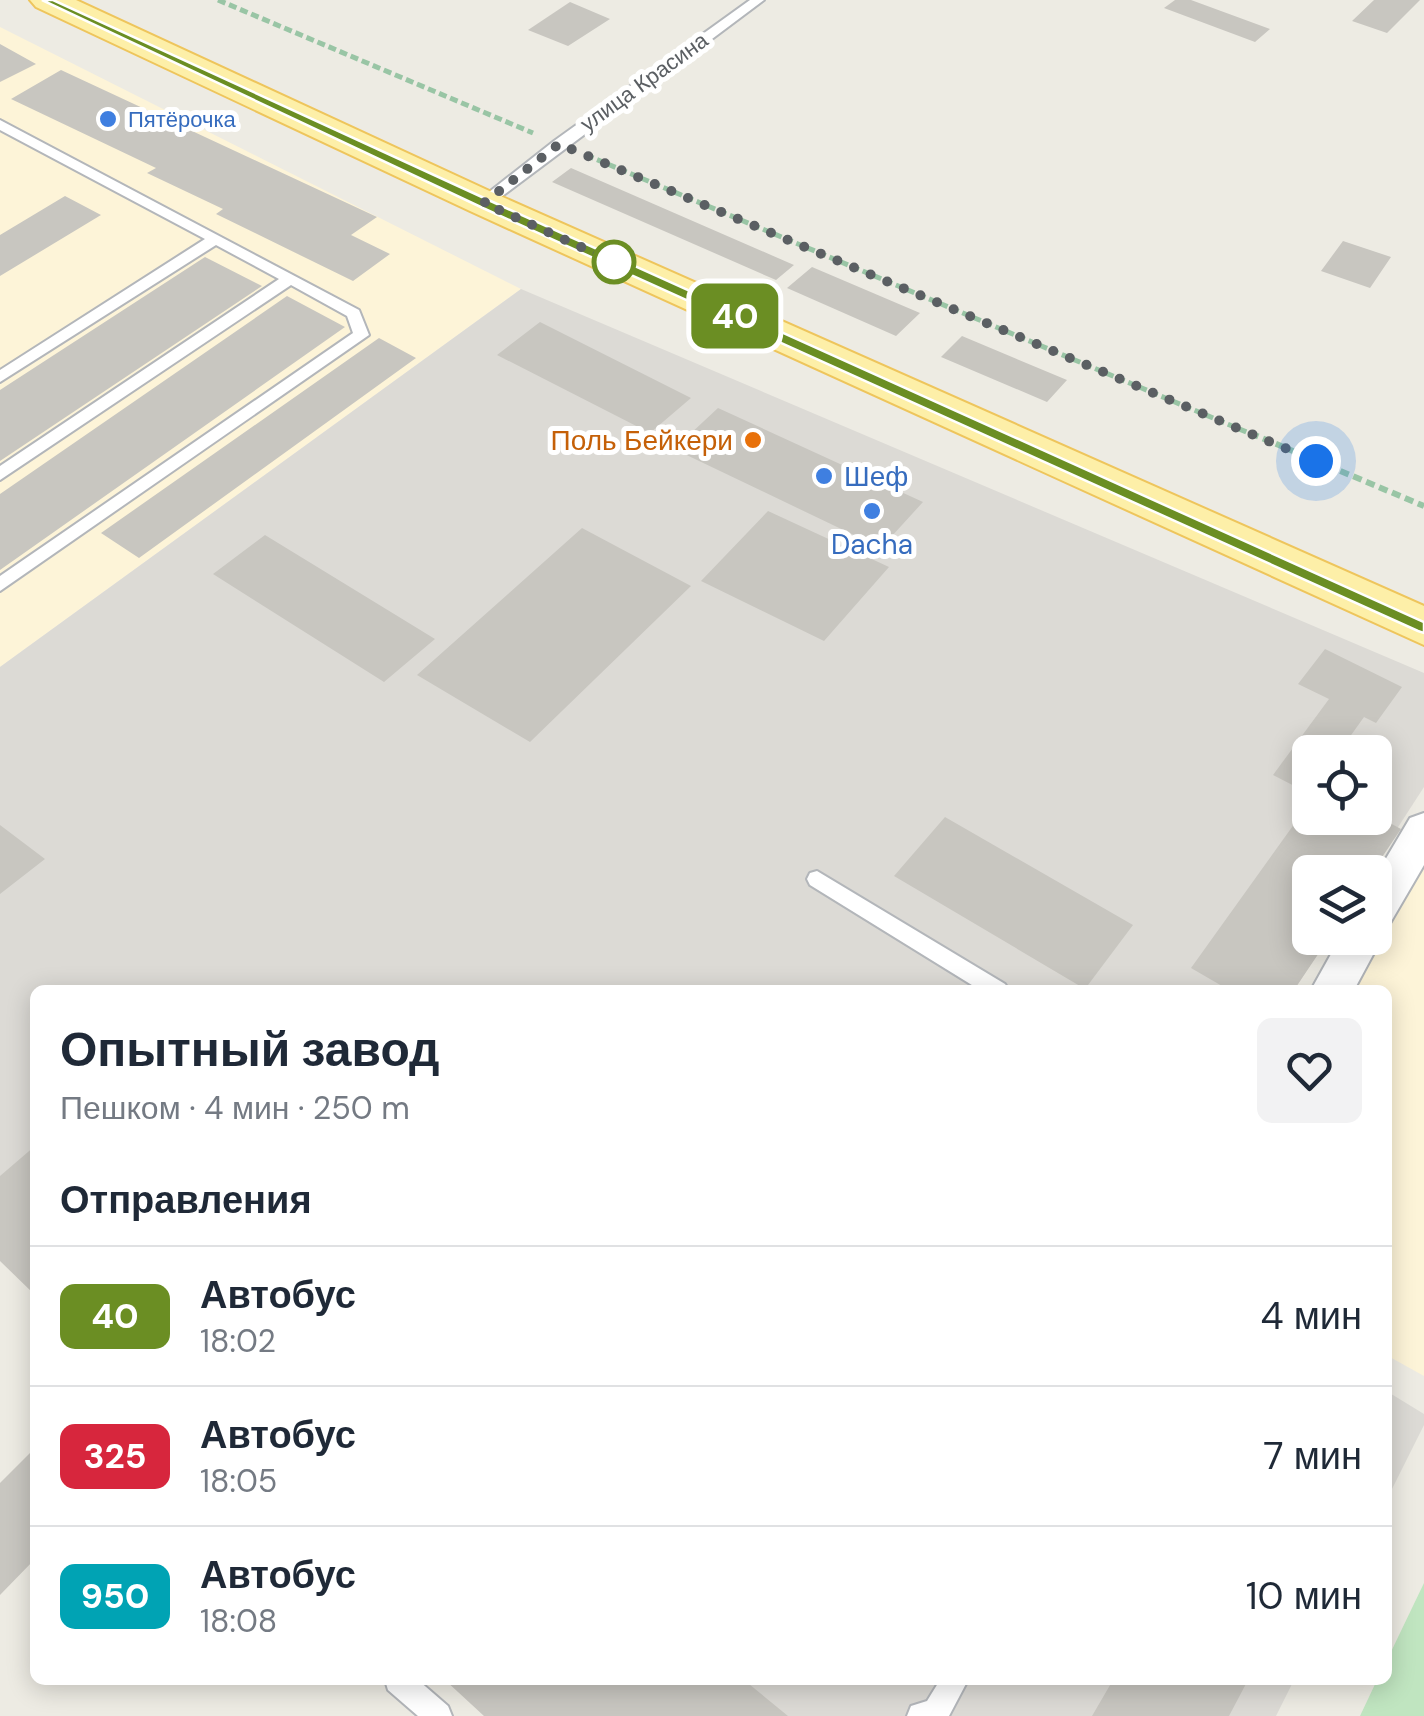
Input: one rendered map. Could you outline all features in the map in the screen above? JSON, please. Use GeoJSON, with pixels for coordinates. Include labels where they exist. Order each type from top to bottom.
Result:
{"type":"FeatureCollection","features":[{"type":"Feature","properties":{"kind":"main road"},"geometry":{"type":"LineString","coordinates":[[48,0],[484,203],[1424,627]]}},
{"type":"Feature","properties":{"kind":"street"},"geometry":{"type":"LineString","coordinates":[[1392,884],[1424,829]]}},
{"type":"Feature","properties":{"kind":"street"},"geometry":{"type":"LineString","coordinates":[[1335,985],[1352,955]]}},
{"type":"Feature","properties":{"kind":"lane","name":"улица Красина"},"geometry":{"type":"LineString","coordinates":[[484,203],[758,0]]}},
{"type":"Feature","properties":{"kind":"lane"},"geometry":{"type":"LineString","coordinates":[[0,124],[354,314],[362,335],[0,585]]}},
{"type":"Feature","properties":{"kind":"lane"},"geometry":{"type":"LineString","coordinates":[[0,377],[215,239]]}},
{"type":"Feature","properties":{"kind":"lane"},"geometry":{"type":"LineString","coordinates":[[0,474],[290,280]]}},
{"type":"Feature","properties":{"kind":"lane"},"geometry":{"type":"LineString","coordinates":[[817,879],[990,985]]}},
{"type":"Feature","properties":{"kind":"lane"},"geometry":{"type":"LineString","coordinates":[[404,1685],[438,1716]]}},
{"type":"Feature","properties":{"kind":"lane"},"geometry":{"type":"LineString","coordinates":[[921,1716],[934,1714],[952,1685]]}},
{"type":"Feature","properties":{"kind":"path"},"geometry":{"type":"LineString","coordinates":[[218,0],[1424,506]]}},
{"type":"Feature","properties":{"kind":"shaded area"},"geometry":{"type":"Polygon","coordinates":[[[0,27],[521,289],[0,667],[0,27]]]}},
{"type":"Feature","properties":{"kind":"shaded area"},"geometry":{"type":"Polygon","coordinates":[[[521,289],[1424,673],[1424,787],[1380,855],[1292,855],[1292,955],[1317,955],[1297,985],[30,985],[30,1244],[0,1219],[0,667],[521,289]]]}},
{"type":"Feature","properties":{"kind":"shaded area"},"geometry":{"type":"Polygon","coordinates":[[[1424,868],[1424,1376],[1392,1358],[1392,985],[1354,985],[1372,955],[1392,955],[1392,921],[1424,868]]]}},
{"type":"Feature","properties":{"kind":"shaded area"},"geometry":{"type":"Polygon","coordinates":[[[1392,1394],[1424,1414],[1424,1425],[1392,1489],[1392,1394]]]}},
{"type":"Feature","properties":{"kind":"shaded area"},"geometry":{"type":"Polygon","coordinates":[[[544,1685],[1292,1685],[1276,1716],[579,1716],[544,1685]]]}},
{"type":"Feature","properties":{"kind":"green space"},"geometry":{"type":"Polygon","coordinates":[[[1424,1583],[1424,1716],[1360,1716],[1375,1685],[1392,1685],[1392,1650],[1424,1583]]]}},
{"type":"Feature","properties":{"kind":"building"},"geometry":{"type":"Polygon","coordinates":[[[1175,0],[1191,0],[1270,29],[1255,42],[1164,8],[1175,0]]]}},
{"type":"Feature","properties":{"kind":"building"},"geometry":{"type":"Polygon","coordinates":[[[1374,0],[1420,0],[1387,33],[1352,21],[1374,0]]]}},
{"type":"Feature","properties":{"kind":"building"},"geometry":{"type":"Polygon","coordinates":[[[570,2],[610,19],[568,46],[528,30],[570,2]]]}},
{"type":"Feature","properties":{"kind":"building"},"geometry":{"type":"Polygon","coordinates":[[[0,44],[36,64],[0,82],[0,44]]]}},
{"type":"Feature","properties":{"kind":"building"},"geometry":{"type":"Polygon","coordinates":[[[61,70],[377,217],[351,235],[390,254],[353,281],[216,214],[223,209],[147,173],[156,168],[11,99],[61,70]]]}},
{"type":"Feature","properties":{"kind":"building"},"geometry":{"type":"Polygon","coordinates":[[[571,168],[794,265],[776,280],[552,182],[571,168]]]}},
{"type":"Feature","properties":{"kind":"building"},"geometry":{"type":"Polygon","coordinates":[[[65,196],[101,215],[0,276],[0,235],[65,196]]]}},
{"type":"Feature","properties":{"kind":"building"},"geometry":{"type":"Polygon","coordinates":[[[1343,241],[1391,257],[1370,288],[1321,271],[1343,241]]]}},
{"type":"Feature","properties":{"kind":"building"},"geometry":{"type":"Polygon","coordinates":[[[205,257],[262,286],[0,461],[0,390],[205,257]]]}},
{"type":"Feature","properties":{"kind":"building"},"geometry":{"type":"Polygon","coordinates":[[[812,267],[920,313],[896,336],[787,288],[812,267]]]}},
{"type":"Feature","properties":{"kind":"building"},"geometry":{"type":"Polygon","coordinates":[[[287,296],[345,327],[0,570],[0,494],[287,296]]]}},
{"type":"Feature","properties":{"kind":"building"},"geometry":{"type":"Polygon","coordinates":[[[540,322],[691,398],[650,433],[497,355],[540,322]]]}},
{"type":"Feature","properties":{"kind":"building"},"geometry":{"type":"Polygon","coordinates":[[[962,336],[1067,380],[1047,402],[941,357],[962,336]]]}},
{"type":"Feature","properties":{"kind":"building"},"geometry":{"type":"Polygon","coordinates":[[[379,338],[416,358],[139,558],[101,533],[379,338]]]}},
{"type":"Feature","properties":{"kind":"building"},"geometry":{"type":"Polygon","coordinates":[[[718,408],[923,502],[881,548],[674,449],[718,408]]]}},
{"type":"Feature","properties":{"kind":"building"},"geometry":{"type":"Polygon","coordinates":[[[768,511],[889,567],[824,641],[701,581],[768,511]]]}},
{"type":"Feature","properties":{"kind":"building"},"geometry":{"type":"Polygon","coordinates":[[[582,528],[691,586],[530,742],[417,675],[582,528]]]}},
{"type":"Feature","properties":{"kind":"building"},"geometry":{"type":"Polygon","coordinates":[[[265,535],[435,639],[384,682],[213,574],[265,535]]]}},
{"type":"Feature","properties":{"kind":"building"},"geometry":{"type":"Polygon","coordinates":[[[1325,649],[1402,687],[1376,723],[1364,717],[1351,735],[1302,735],[1329,699],[1298,684],[1325,649]]]}},
{"type":"Feature","properties":{"kind":"building"},"geometry":{"type":"Polygon","coordinates":[[[1292,749],[1292,785],[1273,775],[1292,749]]]}},
{"type":"Feature","properties":{"kind":"building"},"geometry":{"type":"Polygon","coordinates":[[[945,817],[1133,925],[1088,985],[1078,985],[894,876],[945,817]]]}},
{"type":"Feature","properties":{"kind":"building"},"geometry":{"type":"Polygon","coordinates":[[[1392,824],[1401,829],[1383,855],[1292,855],[1292,955],[1318,955],[1297,985],[1220,985],[1191,968],[1292,827],[1292,835],[1392,835],[1392,824]]]}},
{"type":"Feature","properties":{"kind":"building"},"geometry":{"type":"Polygon","coordinates":[[[0,825],[45,859],[0,894],[0,825]]]}},
{"type":"Feature","properties":{"kind":"building"},"geometry":{"type":"Polygon","coordinates":[[[30,1150],[30,1290],[0,1261],[0,1176],[30,1150]]]}},
{"type":"Feature","properties":{"kind":"building"},"geometry":{"type":"Polygon","coordinates":[[[30,1453],[30,1564],[0,1595],[0,1483],[30,1453]]]}},
{"type":"Feature","properties":{"kind":"building"},"geometry":{"type":"Polygon","coordinates":[[[450,1685],[750,1685],[788,1716],[484,1716],[450,1685]]]}},
{"type":"Feature","properties":{"kind":"building"},"geometry":{"type":"Polygon","coordinates":[[[1110,1685],[1245,1685],[1229,1716],[1092,1716],[1110,1685]]]}},
{"type":"Feature","properties":{"kind":"bus line","name":"40"},"geometry":{"type":"LineString","coordinates":[[48,0],[490,206],[1424,627]]}},
{"type":"Feature","properties":{"kind":"place","name":"Пятёрочка"},"geometry":{"type":"Point","coordinates":[108,119]}},
{"type":"Feature","properties":{"kind":"place","name":"Поль Бейкери"},"geometry":{"type":"Point","coordinates":[753,440]}},
{"type":"Feature","properties":{"kind":"place","name":"Шеф"},"geometry":{"type":"Point","coordinates":[824,476]}},
{"type":"Feature","properties":{"kind":"place","name":"Dacha"},"geometry":{"type":"Point","coordinates":[872,511]}},
{"type":"Feature","properties":{"kind":"route"},"geometry":{"type":"LineString","coordinates":[[614,262],[484,203],[559,144],[1316,461]]}}]}
